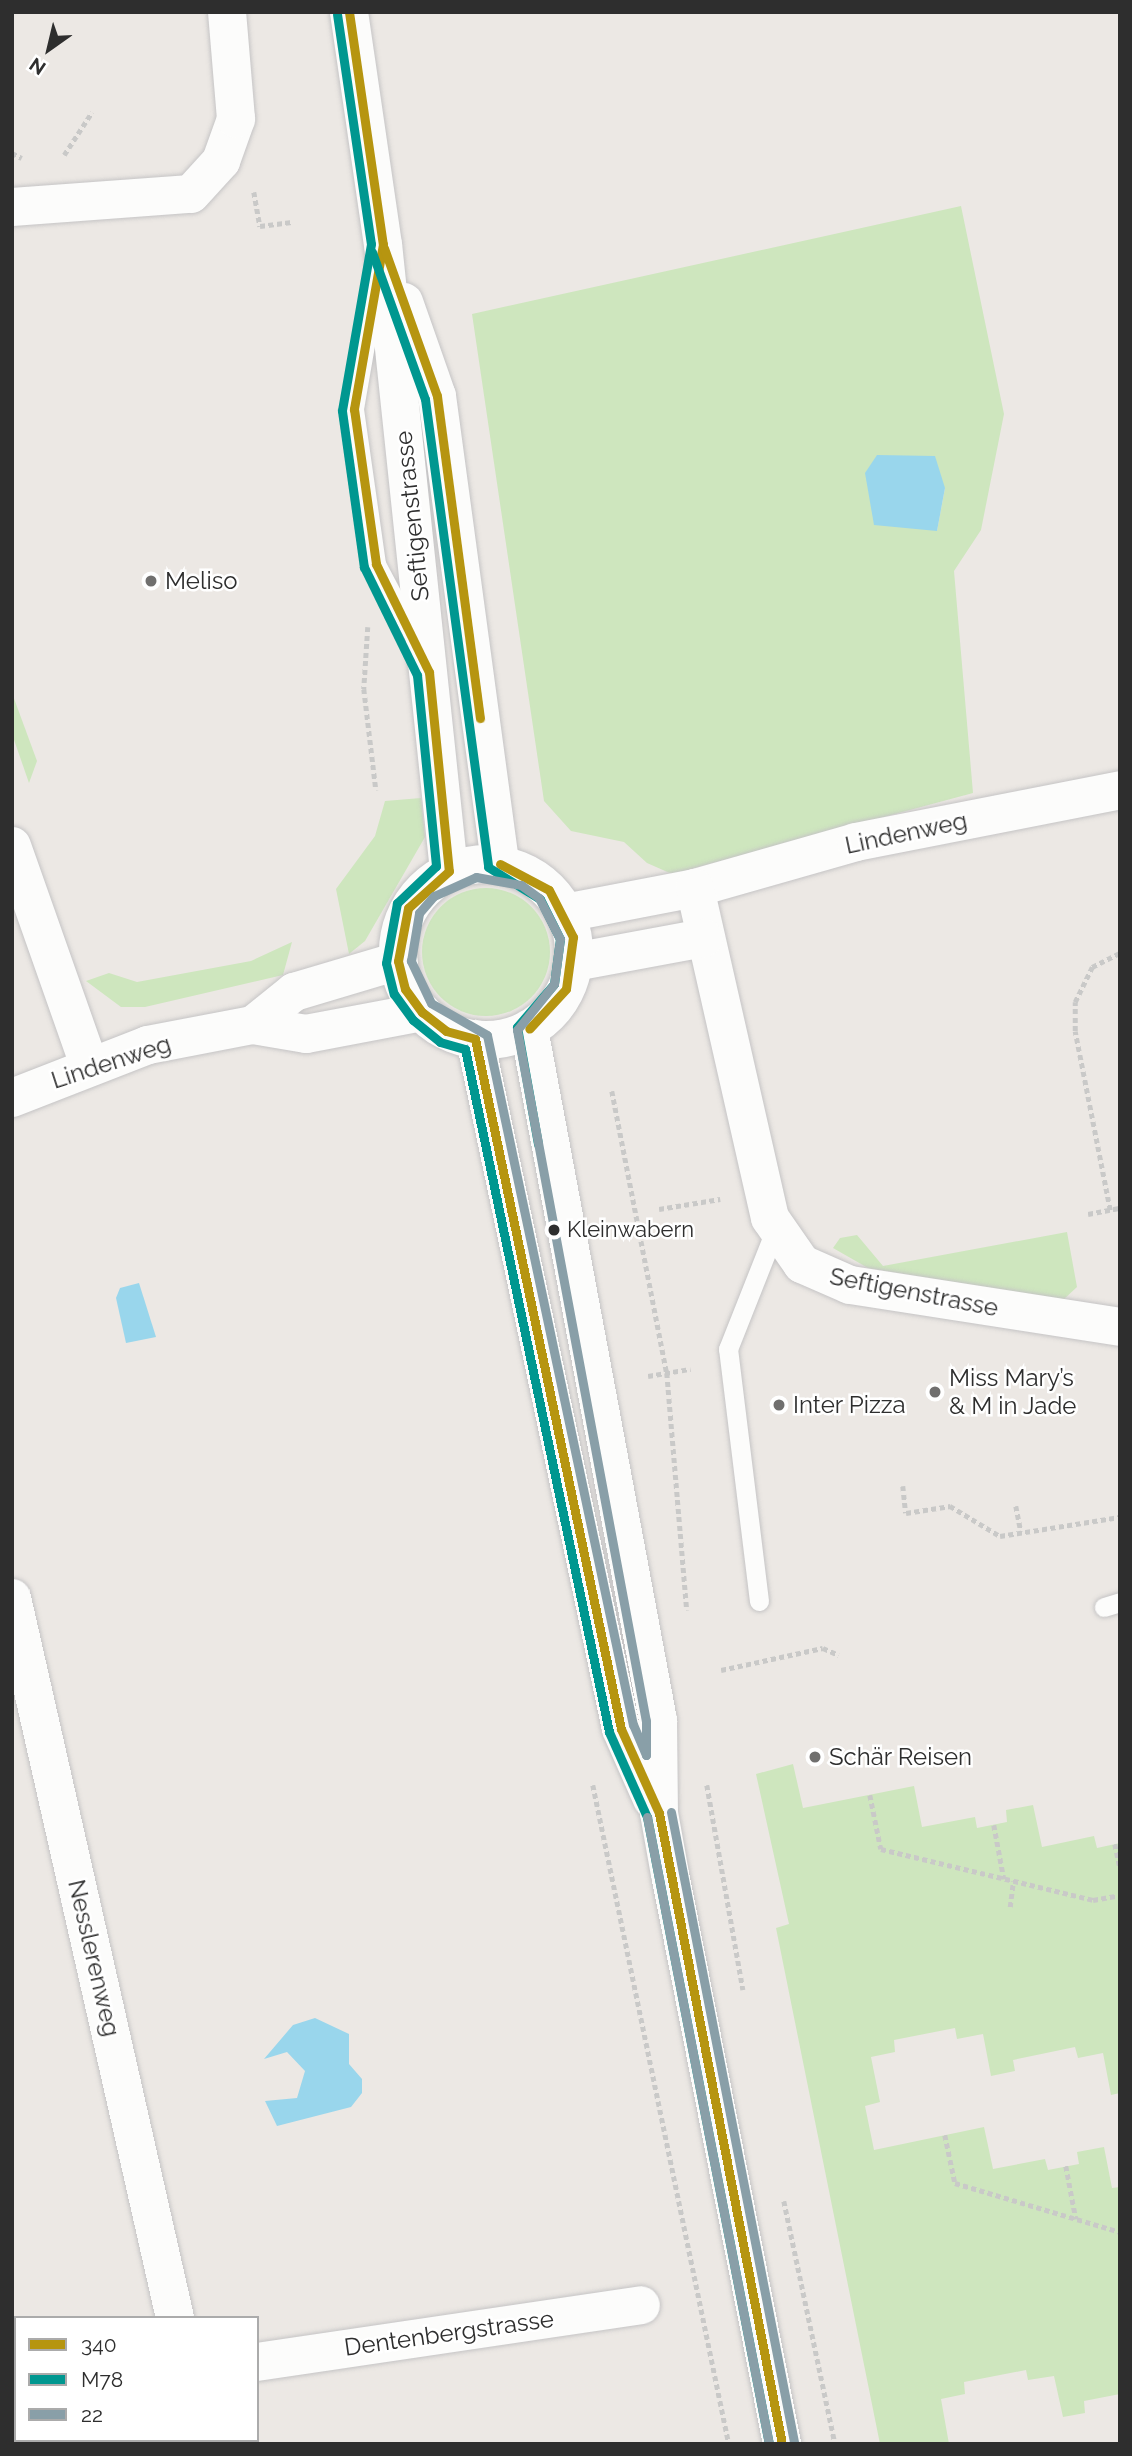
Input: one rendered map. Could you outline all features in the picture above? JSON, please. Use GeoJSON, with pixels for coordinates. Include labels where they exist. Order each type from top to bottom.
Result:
{"type":"FeatureCollection","features":[{"type":"Feature","properties":{"kind":"main road"},"geometry":{"type":"LineString","coordinates":[[12,207],[191,194],[221,162],[236,119],[227,12]]}},
{"type":"Feature","properties":{"kind":"main road","name":"Seftigenstrasse"},"geometry":{"type":"LineString","coordinates":[[349,12],[383,244],[449,871]]}},
{"type":"Feature","properties":{"kind":"main road","name":"Seftigenstrasse"},"geometry":{"type":"LineString","coordinates":[[383,244],[438,396],[500,864]]}},
{"type":"Feature","properties":{"kind":"main road","name":"Lindenweg"},"geometry":{"type":"LineString","coordinates":[[565,913],[695,888],[856,842],[1120,790]]}},
{"type":"Feature","properties":{"kind":"main road"},"geometry":{"type":"LineString","coordinates":[[12,846],[89,1065]]}},
{"type":"Feature","properties":{"kind":"main road"},"geometry":{"type":"LineString","coordinates":[[500,864],[526,873],[565,913],[573,962],[566,989],[529,1029],[475,1039],[446,1031],[422,1013],[405,989],[398,961],[408,908],[449,871],[500,864]]}},
{"type":"Feature","properties":{"kind":"main road"},"geometry":{"type":"LineString","coordinates":[[573,962],[704,938],[695,888]]}},
{"type":"Feature","properties":{"kind":"main road","name":"Seftigenstrasse"},"geometry":{"type":"LineString","coordinates":[[704,938],[721,985],[764,1192],[775,1230],[791,1256],[830,1279],[1120,1327]]}},
{"type":"Feature","properties":{"kind":"main road","name":"Lindenweg"},"geometry":{"type":"LineString","coordinates":[[253,1025],[294,992],[398,961]]}},
{"type":"Feature","properties":{"kind":"main road","name":"Lindenweg"},"geometry":{"type":"LineString","coordinates":[[12,1097],[89,1065],[148,1045],[253,1025],[306,1034],[422,1013]]}},
{"type":"Feature","properties":{"kind":"main road"},"geometry":{"type":"LineString","coordinates":[[529,1029],[658,1720],[659,1814],[782,2444]]}},
{"type":"Feature","properties":{"kind":"main road"},"geometry":{"type":"LineString","coordinates":[[475,1039],[621,1729],[659,1814]]}},
{"type":"Feature","properties":{"kind":"main road","name":"Nesslerenweg"},"geometry":{"type":"LineString","coordinates":[[12,1598],[175,2316]]}},
{"type":"Feature","properties":{"kind":"main road","name":"Dentenbergstrasse"},"geometry":{"type":"LineString","coordinates":[[259,2362],[640,2305]]}},
{"type":"Feature","properties":{"kind":"lane"},"geometry":{"type":"LineString","coordinates":[[759,1601],[729,1349],[775,1230]]}},
{"type":"Feature","properties":{"kind":"path"},"geometry":{"type":"LineString","coordinates":[[64,155],[92,111]]}},
{"type":"Feature","properties":{"kind":"path"},"geometry":{"type":"LineString","coordinates":[[363,689],[376,790]]}},
{"type":"Feature","properties":{"kind":"path"},"geometry":{"type":"LineString","coordinates":[[1110,1210],[1074,1031],[1075,1002],[1092,967],[1120,953]]}},
{"type":"Feature","properties":{"kind":"path"},"geometry":{"type":"LineString","coordinates":[[612,1091],[667,1373],[688,1619]]}},
{"type":"Feature","properties":{"kind":"path"},"geometry":{"type":"LineString","coordinates":[[659,1209],[764,1192]]}},
{"type":"Feature","properties":{"kind":"path"},"geometry":{"type":"LineString","coordinates":[[1088,1214],[1120,1208]]}},
{"type":"Feature","properties":{"kind":"path"},"geometry":{"type":"LineString","coordinates":[[648,1376],[690,1368]]}},
{"type":"Feature","properties":{"kind":"path"},"geometry":{"type":"LineString","coordinates":[[903,1486],[906,1513],[950,1506],[1000,1536],[1120,1517]]}},
{"type":"Feature","properties":{"kind":"path"},"geometry":{"type":"LineString","coordinates":[[1016,1506],[1021,1531]]}},
{"type":"Feature","properties":{"kind":"path"},"geometry":{"type":"LineString","coordinates":[[721,1670],[823,1648],[839,1655]]}},
{"type":"Feature","properties":{"kind":"path"},"geometry":{"type":"LineString","coordinates":[[706,1782],[744,1997]]}},
{"type":"Feature","properties":{"kind":"path"},"geometry":{"type":"LineString","coordinates":[[870,1795],[881,1849],[1093,1900],[1120,1895]]}},
{"type":"Feature","properties":{"kind":"path"},"geometry":{"type":"LineString","coordinates":[[994,1825],[1004,1879]]}},
{"type":"Feature","properties":{"kind":"path"},"geometry":{"type":"LineString","coordinates":[[1115,1844],[1120,1867]]}},
{"type":"Feature","properties":{"kind":"path"},"geometry":{"type":"LineString","coordinates":[[1010,1907],[1013,1881]]}},
{"type":"Feature","properties":{"kind":"path"},"geometry":{"type":"LineString","coordinates":[[945,2135],[955,2183],[1120,2232]]}},
{"type":"Feature","properties":{"kind":"path"},"geometry":{"type":"LineString","coordinates":[[1066,2166],[1076,2219]]}},
{"type":"Feature","properties":{"kind":"path"},"geometry":{"type":"LineString","coordinates":[[781,2186],[835,2444]]}},
{"type":"Feature","properties":{"kind":"green space"},"geometry":{"type":"Polygon","coordinates":[[[961,206],[1004,414],[981,530],[954,571],[973,793],[672,874],[647,863],[624,842],[571,831],[544,801],[472,314],[961,206]],[[877,455],[937,531],[945,488],[877,455]]]}},
{"type":"Feature","properties":{"kind":"green space"},"geometry":{"type":"Polygon","coordinates":[[[12,693],[37,761],[29,783],[12,734],[12,693]]]}},
{"type":"Feature","properties":{"kind":"green space"},"geometry":{"type":"Polygon","coordinates":[[[421,798],[425,837],[365,941],[349,954],[336,889],[375,836],[385,801],[421,798]]]}},
{"type":"Feature","properties":{"kind":"green space"},"geometry":{"type":"Polygon","coordinates":[[[486,888],[511,893],[531,907],[545,927],[550,952],[545,977],[531,997],[511,1011],[486,1016],[461,1011],[441,997],[427,977],[422,952],[427,927],[441,907],[461,893],[486,888]]]}},
{"type":"Feature","properties":{"kind":"green space"},"geometry":{"type":"Polygon","coordinates":[[[292,942],[283,975],[145,1007],[121,1007],[86,981],[109,973],[137,982],[251,961],[292,942]]]}},
{"type":"Feature","properties":{"kind":"green space"},"geometry":{"type":"Polygon","coordinates":[[[1067,1232],[1077,1287],[1063,1300],[868,1268],[833,1248],[840,1238],[857,1235],[883,1266],[1067,1232]]]}},
{"type":"Feature","properties":{"kind":"green space"},"geometry":{"type":"Polygon","coordinates":[[[793,1764],[803,1808],[914,1786],[922,1827],[975,1817],[977,1828],[1007,1822],[1006,1810],[1033,1805],[1042,1847],[1094,1836],[1097,1848],[1120,1843],[1120,2093],[1111,2095],[1103,2053],[1078,2058],[1075,2047],[1013,2060],[1015,2071],[991,2076],[983,2034],[957,2039],[955,2028],[894,2040],[895,2052],[871,2057],[880,2102],[865,2106],[874,2150],[984,2127],[993,2169],[1045,2159],[1048,2170],[1079,2164],[1077,2152],[1104,2147],[1112,2188],[1120,2187],[1120,2394],[1084,2401],[1085,2413],[1063,2417],[1054,2376],[1028,2380],[1026,2370],[964,2382],[965,2394],[941,2399],[949,2444],[880,2444],[776,1928],[789,1924],[756,1774],[793,1764]]]}},
{"type":"Feature","properties":{"kind":"water"},"geometry":{"type":"Polygon","coordinates":[[[877,455],[935,456],[945,488],[937,531],[874,525],[865,473],[877,455]]]}},
{"type":"Feature","properties":{"kind":"water"},"geometry":{"type":"Polygon","coordinates":[[[139,1283],[156,1337],[126,1343],[116,1298],[120,1288],[139,1283]]]}},
{"type":"Feature","properties":{"kind":"water"},"geometry":{"type":"Polygon","coordinates":[[[315,2018],[349,2034],[349,2064],[362,2079],[362,2093],[351,2107],[277,2126],[265,2101],[297,2098],[305,2071],[287,2052],[264,2059],[293,2025],[315,2018]]]}},
{"type":"Feature","properties":{"kind":"transit line","name":"340"},"geometry":{"type":"LineString","coordinates":[[349,12],[383,244],[354,409],[376,564],[429,672],[449,871]]}},
{"type":"Feature","properties":{"kind":"transit line","name":"M78"},"geometry":{"type":"LineString","coordinates":[[337,14],[371,244],[342,411],[364,567],[417,675],[436,866],[397,903],[386,963],[394,994],[413,1020],[440,1042],[465,1049],[609,1732],[647,1817],[769,2444]]}},
{"type":"Feature","properties":{"kind":"transit line","name":"340"},"geometry":{"type":"LineString","coordinates":[[384,248],[437,396],[480,718]]}},
{"type":"Feature","properties":{"kind":"transit line","name":"M78"},"geometry":{"type":"LineString","coordinates":[[372,252],[425,399],[488,867],[540,899],[560,939],[554,984],[517,1027],[538,1144]]}},
{"type":"Feature","properties":{"kind":"transit line","name":"340"},"geometry":{"type":"LineString","coordinates":[[500,864],[549,890],[573,937],[566,989],[529,1029]]}},
{"type":"Feature","properties":{"kind":"transit line","name":"340"},"geometry":{"type":"LineString","coordinates":[[449,871],[408,908],[398,961],[405,989],[422,1012],[446,1031],[475,1039]]}},
{"type":"Feature","properties":{"kind":"transit line","name":"22"},"geometry":{"type":"LineString","coordinates":[[476,877],[521,885],[539,898],[560,939],[554,984],[517,1030],[646,1721],[646,1755],[633,1725],[487,1035],[431,1003],[411,961],[419,913],[434,896],[476,877]]}},
{"type":"Feature","properties":{"kind":"transit line","name":"340"},"geometry":{"type":"LineString","coordinates":[[475,1039],[621,1729],[659,1813],[782,2444]]}},
{"type":"Feature","properties":{"kind":"transit line","name":"22"},"geometry":{"type":"LineString","coordinates":[[671,1812],[794,2442]]}},
{"type":"Feature","properties":{"kind":"transit line","name":"22"},"geometry":{"type":"LineString","coordinates":[[647,1817],[769,2444]]}},
{"type":"Feature","properties":{"kind":"place","name":"Meliso"},"geometry":{"type":"Point","coordinates":[151,581]}},
{"type":"Feature","properties":{"kind":"place","name":"Kleinwabern"},"geometry":{"type":"Point","coordinates":[554,1230]}},
{"type":"Feature","properties":{"kind":"place","name":"Miss Mary’s & M in Jade"},"geometry":{"type":"Point","coordinates":[935,1392]}},
{"type":"Feature","properties":{"kind":"place","name":"Inter Pizza"},"geometry":{"type":"Point","coordinates":[779,1405]}},
{"type":"Feature","properties":{"kind":"place","name":"Schär Reisen"},"geometry":{"type":"Point","coordinates":[815,1757]}}]}
